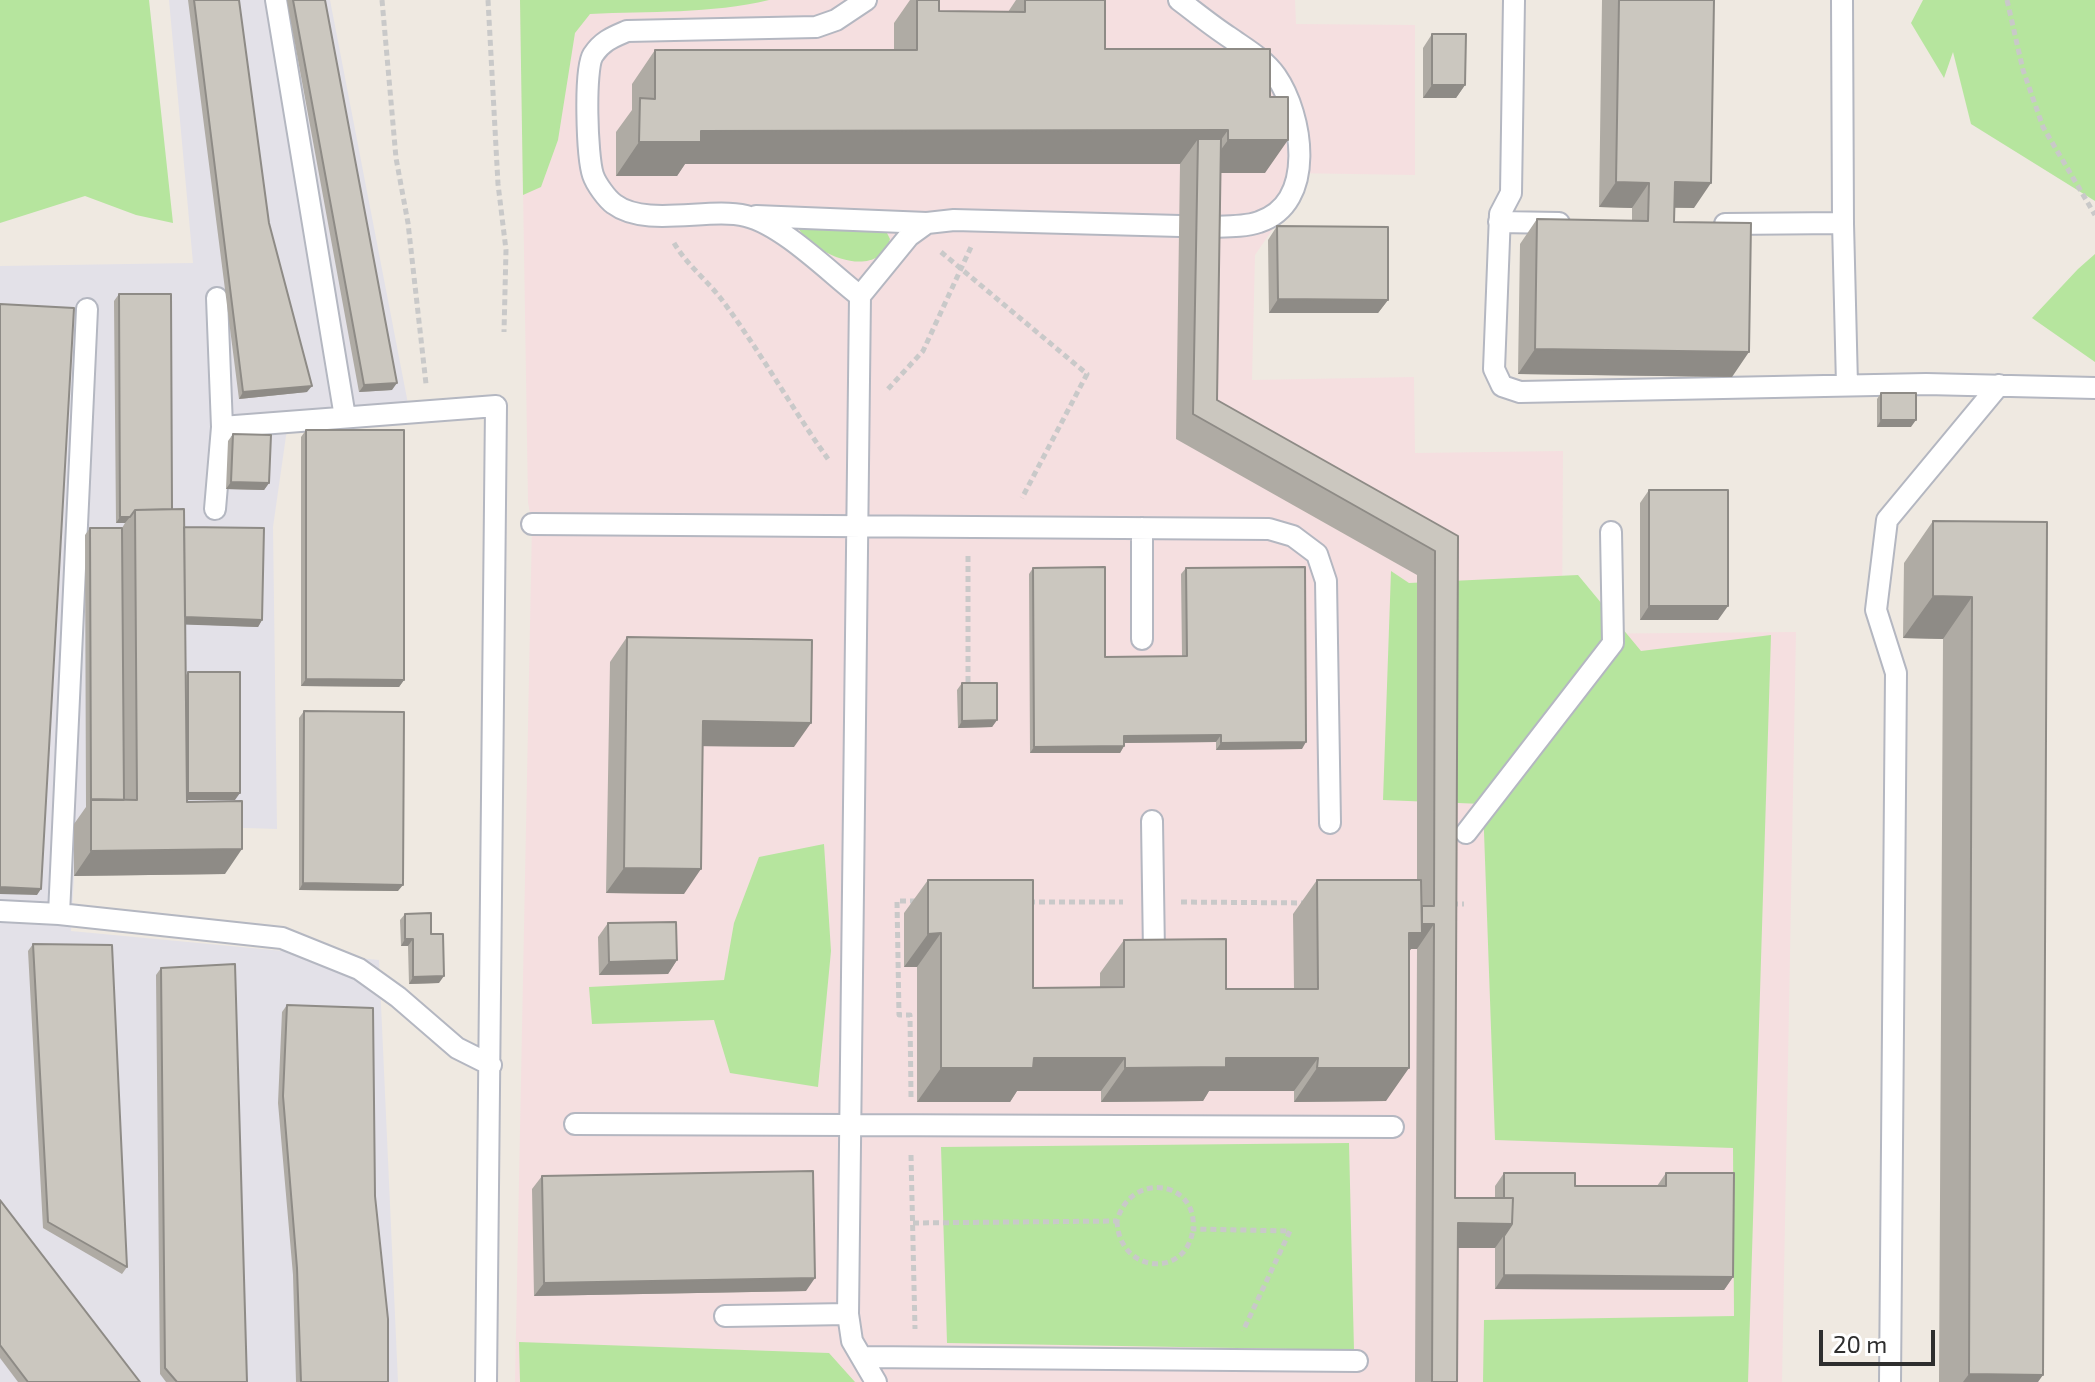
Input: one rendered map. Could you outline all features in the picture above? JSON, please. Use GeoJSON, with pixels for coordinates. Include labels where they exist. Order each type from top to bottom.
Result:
{"type":"FeatureCollection","features":[{"type":"Feature","properties":{"kind":"lane"},"geometry":{"type":"LineString","coordinates":[[276,0],[345,417]]}},
{"type":"Feature","properties":{"kind":"lane"},"geometry":{"type":"LineString","coordinates":[[866,0],[836,20],[816,27],[627,31],[605,40],[591,57],[587,78],[590,160],[594,178],[614,204],[634,214],[744,216],[922,227],[954,220],[1180,226]]}},
{"type":"Feature","properties":{"kind":"lane"},"geometry":{"type":"LineString","coordinates":[[1179,0],[1258,56],[1276,77],[1290,104],[1299,134],[1299,175],[1289,197],[1277,211],[1260,222],[1203,227]]}},
{"type":"Feature","properties":{"kind":"lane"},"geometry":{"type":"LineString","coordinates":[[1514,0],[1511,193],[1499,222],[1494,369],[1502,386],[1520,392],[1847,385],[2095,388]]}},
{"type":"Feature","properties":{"kind":"lane"},"geometry":{"type":"LineString","coordinates":[[1842,0],[1847,385]]}},
{"type":"Feature","properties":{"kind":"lane"},"geometry":{"type":"LineString","coordinates":[[744,216],[772,226],[860,296]]}},
{"type":"Feature","properties":{"kind":"lane"},"geometry":{"type":"LineString","coordinates":[[1499,222],[1573,223]]}},
{"type":"Feature","properties":{"kind":"lane"},"geometry":{"type":"LineString","coordinates":[[1703,224],[1843,223]]}},
{"type":"Feature","properties":{"kind":"lane"},"geometry":{"type":"LineString","coordinates":[[876,1382],[852,1341],[848,1314],[860,296],[922,227]]}},
{"type":"Feature","properties":{"kind":"lane"},"geometry":{"type":"LineString","coordinates":[[215,509],[222,427],[217,298]]}},
{"type":"Feature","properties":{"kind":"lane"},"geometry":{"type":"LineString","coordinates":[[59,914],[87,309]]}},
{"type":"Feature","properties":{"kind":"lane"},"geometry":{"type":"LineString","coordinates":[[1890,1382],[1896,673],[1876,610],[1887,520],[1999,385]]}},
{"type":"Feature","properties":{"kind":"lane"},"geometry":{"type":"LineString","coordinates":[[222,427],[496,406],[486,1382]]}},
{"type":"Feature","properties":{"kind":"lane"},"geometry":{"type":"LineString","coordinates":[[532,524],[1269,529],[1293,536],[1317,554],[1326,581],[1330,823]]}},
{"type":"Feature","properties":{"kind":"lane"},"geometry":{"type":"LineString","coordinates":[[1142,528],[1142,639]]}},
{"type":"Feature","properties":{"kind":"lane"},"geometry":{"type":"LineString","coordinates":[[1466,833],[1613,643],[1611,532]]}},
{"type":"Feature","properties":{"kind":"lane"},"geometry":{"type":"LineString","coordinates":[[1152,821],[1154,953]]}},
{"type":"Feature","properties":{"kind":"lane"},"geometry":{"type":"LineString","coordinates":[[0,911],[59,914],[282,938],[359,969],[398,997],[457,1048],[491,1065]]}},
{"type":"Feature","properties":{"kind":"lane"},"geometry":{"type":"LineString","coordinates":[[575,1124],[1393,1127]]}},
{"type":"Feature","properties":{"kind":"lane"},"geometry":{"type":"LineString","coordinates":[[725,1316],[848,1314]]}},
{"type":"Feature","properties":{"kind":"lane"},"geometry":{"type":"LineString","coordinates":[[862,1357],[1357,1361]]}},
{"type":"Feature","properties":{"kind":"path"},"geometry":{"type":"LineString","coordinates":[[382,0],[396,158],[412,252],[429,411]]}},
{"type":"Feature","properties":{"kind":"path"},"geometry":{"type":"LineString","coordinates":[[488,0],[498,184],[506,250],[504,332]]}},
{"type":"Feature","properties":{"kind":"path"},"geometry":{"type":"LineString","coordinates":[[2007,0],[2023,70],[2043,127],[2095,215]]}},
{"type":"Feature","properties":{"kind":"path"},"geometry":{"type":"LineString","coordinates":[[657,214],[682,257],[720,297],[764,359],[806,429],[857,498]]}},
{"type":"Feature","properties":{"kind":"path"},"geometry":{"type":"LineString","coordinates":[[858,410],[892,385],[923,351],[982,221]]}},
{"type":"Feature","properties":{"kind":"path"},"geometry":{"type":"LineString","coordinates":[[922,227],[962,270],[1087,374],[1006,527]]}},
{"type":"Feature","properties":{"kind":"path"},"geometry":{"type":"LineString","coordinates":[[968,527],[968,683]]}},
{"type":"Feature","properties":{"kind":"path"},"geometry":{"type":"LineString","coordinates":[[916,1358],[910,1015],[899,1015],[897,901],[927,901]]}},
{"type":"Feature","properties":{"kind":"path"},"geometry":{"type":"LineString","coordinates":[[1018,902],[1308,903]]}},
{"type":"Feature","properties":{"kind":"path"},"geometry":{"type":"LineString","coordinates":[[1439,904],[1464,904]]}},
{"type":"Feature","properties":{"kind":"path"},"geometry":{"type":"LineString","coordinates":[[1161,1187],[1184,1199],[1191,1210],[1193,1229],[1187,1248],[1166,1263],[1155,1264],[1134,1258],[1126,1251],[1120,1242],[1117,1221],[1125,1201],[1135,1192],[1161,1187]]}},
{"type":"Feature","properties":{"kind":"path"},"geometry":{"type":"LineString","coordinates":[[913,1223],[1117,1221]]}},
{"type":"Feature","properties":{"kind":"path"},"geometry":{"type":"LineString","coordinates":[[1193,1229],[1290,1231],[1229,1360]]}},
{"type":"Feature","properties":{"kind":"shaded area"},"geometry":{"type":"Polygon","coordinates":[[[169,0],[330,0],[409,409],[289,415],[273,527],[277,829],[120,824],[74,876],[71,931],[379,960],[398,1382],[0,1382],[0,266],[193,263],[169,0]]]}},
{"type":"Feature","properties":{"kind":"shaded area"},"geometry":{"type":"Polygon","coordinates":[[[520,0],[1295,0],[1296,24],[1415,25],[1415,175],[1290,173],[1288,207],[1255,255],[1252,380],[1414,377],[1415,453],[1563,451],[1562,634],[1796,632],[1782,1382],[515,1382],[532,524],[528,502],[520,0]]]}},
{"type":"Feature","properties":{"kind":"green space"},"geometry":{"type":"Polygon","coordinates":[[[0,0],[149,0],[173,223],[136,215],[85,196],[0,223],[0,0]]]}},
{"type":"Feature","properties":{"kind":"green space"},"geometry":{"type":"Polygon","coordinates":[[[520,0],[769,0],[702,10],[590,14],[575,33],[558,140],[541,187],[523,195],[520,0]]]}},
{"type":"Feature","properties":{"kind":"green space"},"geometry":{"type":"Polygon","coordinates":[[[1923,0],[2095,0],[2095,201],[1971,124],[1953,52],[1944,78],[1911,23],[1923,0]]]}},
{"type":"Feature","properties":{"kind":"green space"},"geometry":{"type":"Polygon","coordinates":[[[797,226],[879,230],[887,233],[890,239],[883,252],[872,259],[859,262],[844,260],[816,246],[797,226]]]}},
{"type":"Feature","properties":{"kind":"green space"},"geometry":{"type":"Polygon","coordinates":[[[2095,254],[2095,362],[2032,318],[2095,254]]]}},
{"type":"Feature","properties":{"kind":"green space"},"geometry":{"type":"Polygon","coordinates":[[[1391,571],[1409,583],[1578,575],[1641,651],[1771,635],[1748,1382],[1483,1382],[1484,1320],[1734,1316],[1733,1148],[1495,1140],[1483,804],[1383,800],[1391,571]]]}},
{"type":"Feature","properties":{"kind":"green space"},"geometry":{"type":"Polygon","coordinates":[[[824,844],[831,951],[818,1087],[730,1073],[714,1020],[592,1024],[589,987],[724,980],[734,923],[759,857],[824,844]]]}},
{"type":"Feature","properties":{"kind":"green space"},"geometry":{"type":"Polygon","coordinates":[[[1349,1143],[1354,1350],[947,1343],[941,1147],[1349,1143]]]}},
{"type":"Feature","properties":{"kind":"green space"},"geometry":{"type":"Polygon","coordinates":[[[519,1342],[829,1353],[855,1382],[520,1382],[519,1342]]]}},
{"type":"Feature","properties":{"kind":"building"},"geometry":{"type":"Polygon","coordinates":[[[194,0],[239,0],[269,223],[312,386],[243,392],[194,0]]]}},
{"type":"Feature","properties":{"kind":"building"},"geometry":{"type":"Polygon","coordinates":[[[293,0],[325,0],[397,383],[364,385],[293,0]]]}},
{"type":"Feature","properties":{"kind":"building"},"geometry":{"type":"Polygon","coordinates":[[[917,0],[939,0],[939,11],[1025,12],[1025,0],[1105,0],[1105,49],[1270,49],[1270,97],[1288,97],[1288,140],[1228,140],[1228,130],[701,131],[701,142],[639,142],[640,98],[655,99],[655,50],[917,50],[917,0]]]}},
{"type":"Feature","properties":{"kind":"building"},"geometry":{"type":"Polygon","coordinates":[[[1619,0],[1714,0],[1711,183],[1675,182],[1674,222],[1751,223],[1749,352],[1535,349],[1537,219],[1648,221],[1649,183],[1616,182],[1619,0]]]}},
{"type":"Feature","properties":{"kind":"building"},"geometry":{"type":"Polygon","coordinates":[[[1432,34],[1466,34],[1465,85],[1432,85],[1432,34]]]}},
{"type":"Feature","properties":{"kind":"building"},"geometry":{"type":"Polygon","coordinates":[[[1198,139],[1221,139],[1217,400],[1458,536],[1455,1198],[1513,1198],[1512,1224],[1458,1223],[1457,1382],[1432,1382],[1434,924],[1422,924],[1422,906],[1434,906],[1435,551],[1193,414],[1198,139]]]}},
{"type":"Feature","properties":{"kind":"building"},"geometry":{"type":"Polygon","coordinates":[[[1277,226],[1388,227],[1388,300],[1278,299],[1277,226]]]}},
{"type":"Feature","properties":{"kind":"building"},"geometry":{"type":"Polygon","coordinates":[[[119,294],[171,294],[172,509],[135,510],[130,517],[120,517],[119,294]]]}},
{"type":"Feature","properties":{"kind":"building"},"geometry":{"type":"Polygon","coordinates":[[[0,304],[74,308],[41,889],[0,887],[0,304]]]}},
{"type":"Feature","properties":{"kind":"building"},"geometry":{"type":"Polygon","coordinates":[[[1881,393],[1916,393],[1916,420],[1881,420],[1881,393]]]}},
{"type":"Feature","properties":{"kind":"building"},"geometry":{"type":"Polygon","coordinates":[[[306,430],[404,430],[404,680],[306,679],[306,430]]]}},
{"type":"Feature","properties":{"kind":"building"},"geometry":{"type":"Polygon","coordinates":[[[233,434],[271,435],[269,483],[231,482],[233,434]]]}},
{"type":"Feature","properties":{"kind":"building"},"geometry":{"type":"Polygon","coordinates":[[[1649,490],[1728,490],[1728,606],[1649,606],[1649,490]]]}},
{"type":"Feature","properties":{"kind":"building"},"geometry":{"type":"Polygon","coordinates":[[[184,509],[187,802],[242,801],[242,849],[91,851],[91,799],[137,800],[135,510],[184,509]]]}},
{"type":"Feature","properties":{"kind":"building"},"geometry":{"type":"Polygon","coordinates":[[[1933,521],[2047,522],[2043,1375],[1969,1374],[1972,597],[1933,596],[1933,521]]]}},
{"type":"Feature","properties":{"kind":"building"},"geometry":{"type":"Polygon","coordinates":[[[184,527],[264,528],[262,620],[185,617],[184,527]]]}},
{"type":"Feature","properties":{"kind":"building"},"geometry":{"type":"Polygon","coordinates":[[[90,528],[122,528],[124,800],[91,800],[90,528]]]}},
{"type":"Feature","properties":{"kind":"building"},"geometry":{"type":"Polygon","coordinates":[[[1105,567],[1105,657],[1187,656],[1186,568],[1305,567],[1306,742],[1221,743],[1221,735],[1124,736],[1124,746],[1034,747],[1033,568],[1105,567]]]}},
{"type":"Feature","properties":{"kind":"building"},"geometry":{"type":"Polygon","coordinates":[[[627,637],[812,640],[811,723],[703,721],[701,869],[624,868],[627,637]]]}},
{"type":"Feature","properties":{"kind":"building"},"geometry":{"type":"Polygon","coordinates":[[[188,672],[240,672],[240,793],[188,793],[188,672]]]}},
{"type":"Feature","properties":{"kind":"building"},"geometry":{"type":"Polygon","coordinates":[[[962,683],[997,683],[997,720],[962,721],[962,683]]]}},
{"type":"Feature","properties":{"kind":"building"},"geometry":{"type":"Polygon","coordinates":[[[304,711],[404,712],[403,885],[303,883],[304,711]]]}},
{"type":"Feature","properties":{"kind":"building"},"geometry":{"type":"Polygon","coordinates":[[[928,880],[1033,880],[1033,988],[1124,987],[1124,940],[1226,939],[1226,989],[1318,989],[1317,880],[1421,880],[1422,933],[1409,933],[1409,1068],[1317,1068],[1318,1058],[1226,1058],[1226,1067],[1125,1068],[1125,1058],[1034,1058],[1033,1068],[941,1068],[941,933],[928,934],[928,880]]]}},
{"type":"Feature","properties":{"kind":"building"},"geometry":{"type":"Polygon","coordinates":[[[431,913],[431,934],[443,934],[444,976],[413,977],[413,939],[405,939],[405,914],[431,913]]]}},
{"type":"Feature","properties":{"kind":"building"},"geometry":{"type":"Polygon","coordinates":[[[676,922],[677,960],[609,962],[608,923],[676,922]]]}},
{"type":"Feature","properties":{"kind":"building"},"geometry":{"type":"Polygon","coordinates":[[[33,944],[112,945],[127,1267],[48,1222],[33,944]]]}},
{"type":"Feature","properties":{"kind":"building"},"geometry":{"type":"Polygon","coordinates":[[[235,964],[247,1382],[177,1382],[165,1368],[161,968],[235,964]]]}},
{"type":"Feature","properties":{"kind":"building"},"geometry":{"type":"Polygon","coordinates":[[[287,1005],[373,1008],[375,1196],[388,1319],[388,1382],[301,1382],[297,1268],[283,1096],[287,1005]]]}},
{"type":"Feature","properties":{"kind":"building"},"geometry":{"type":"Polygon","coordinates":[[[813,1171],[815,1278],[544,1283],[542,1176],[813,1171]]]}},
{"type":"Feature","properties":{"kind":"building"},"geometry":{"type":"Polygon","coordinates":[[[1504,1173],[1575,1173],[1575,1186],[1666,1186],[1666,1173],[1734,1173],[1733,1277],[1504,1275],[1504,1236],[1512,1224],[1513,1198],[1504,1198],[1504,1173]]]}},
{"type":"Feature","properties":{"kind":"building"},"geometry":{"type":"Polygon","coordinates":[[[0,1200],[140,1382],[28,1382],[0,1345],[0,1200]]]}}]}
